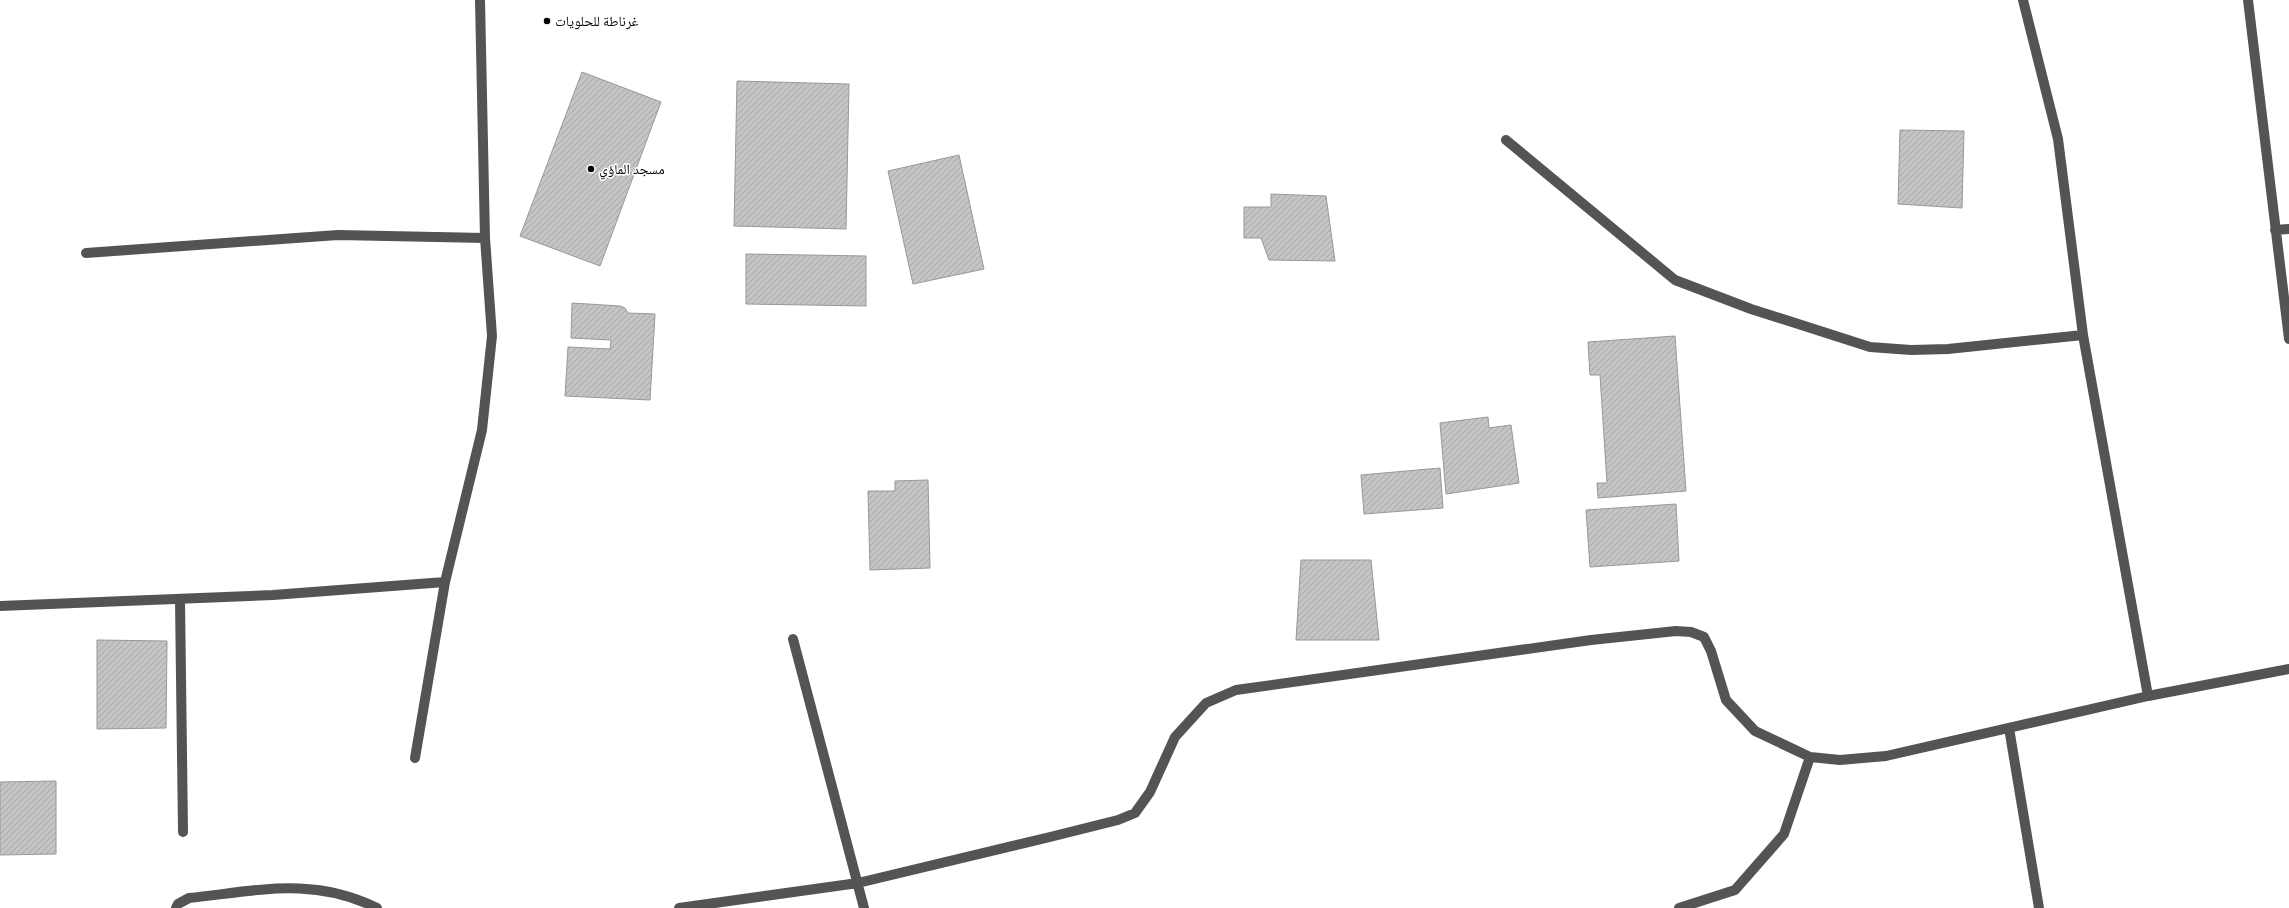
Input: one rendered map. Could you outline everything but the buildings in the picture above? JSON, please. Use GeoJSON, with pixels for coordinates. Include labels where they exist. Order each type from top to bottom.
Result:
{"type":"FeatureCollection","features":[{"type":"Feature","properties":{"kind":"street"},"geometry":{"type":"LineString","coordinates":[[415,758],[445,582],[482,430],[492,336],[485,238],[480,0]]}},
{"type":"Feature","properties":{"kind":"street"},"geometry":{"type":"LineString","coordinates":[[2023,0],[2058,140],[2083,335],[2148,696]]}},
{"type":"Feature","properties":{"kind":"street"},"geometry":{"type":"LineString","coordinates":[[2248,0],[2289,339]]}},
{"type":"Feature","properties":{"kind":"street"},"geometry":{"type":"LineString","coordinates":[[1506,140],[1675,280],[1751,309],[1870,346],[1911,350],[1948,349],[2083,335]]}},
{"type":"Feature","properties":{"kind":"street"},"geometry":{"type":"LineString","coordinates":[[2275,230],[2289,229]]}},
{"type":"Feature","properties":{"kind":"street"},"geometry":{"type":"LineString","coordinates":[[86,253],[338,235],[485,238]]}},
{"type":"Feature","properties":{"kind":"street"},"geometry":{"type":"LineString","coordinates":[[0,606],[180,600],[445,582]]}},
{"type":"Feature","properties":{"kind":"street"},"geometry":{"type":"LineString","coordinates":[[180,600],[183,832]]}},
{"type":"Feature","properties":{"kind":"street"},"geometry":{"type":"LineString","coordinates":[[679,908],[858,882],[1118,820],[1135,813],[1150,792],[1175,737],[1206,703],[1236,690],[1591,640],[1676,631],[1691,632],[1704,637],[1711,651],[1726,700],[1755,731],[1810,757],[1840,760],[1886,756],[2148,696],[2289,669]]}},
{"type":"Feature","properties":{"kind":"street"},"geometry":{"type":"LineString","coordinates":[[793,639],[864,908]]}},
{"type":"Feature","properties":{"kind":"street"},"geometry":{"type":"LineString","coordinates":[[2009,728],[2039,908]]}},
{"type":"Feature","properties":{"kind":"street"},"geometry":{"type":"LineString","coordinates":[[1679,908],[1735,890],[1784,834],[1810,757]]}},
{"type":"Feature","properties":{"kind":"street"},"geometry":{"type":"LineString","coordinates":[[176,908],[178,904],[189,898],[290,887],[327,890],[354,897],[377,908]]}},
{"type":"Feature","properties":{"kind":"place","name":"غرناطة للحلويات"},"geometry":{"type":"Point","coordinates":[547,21]}},
{"type":"Feature","properties":{"kind":"place","name":"مسجد الماؤي"},"geometry":{"type":"Point","coordinates":[591,169]}}]}
